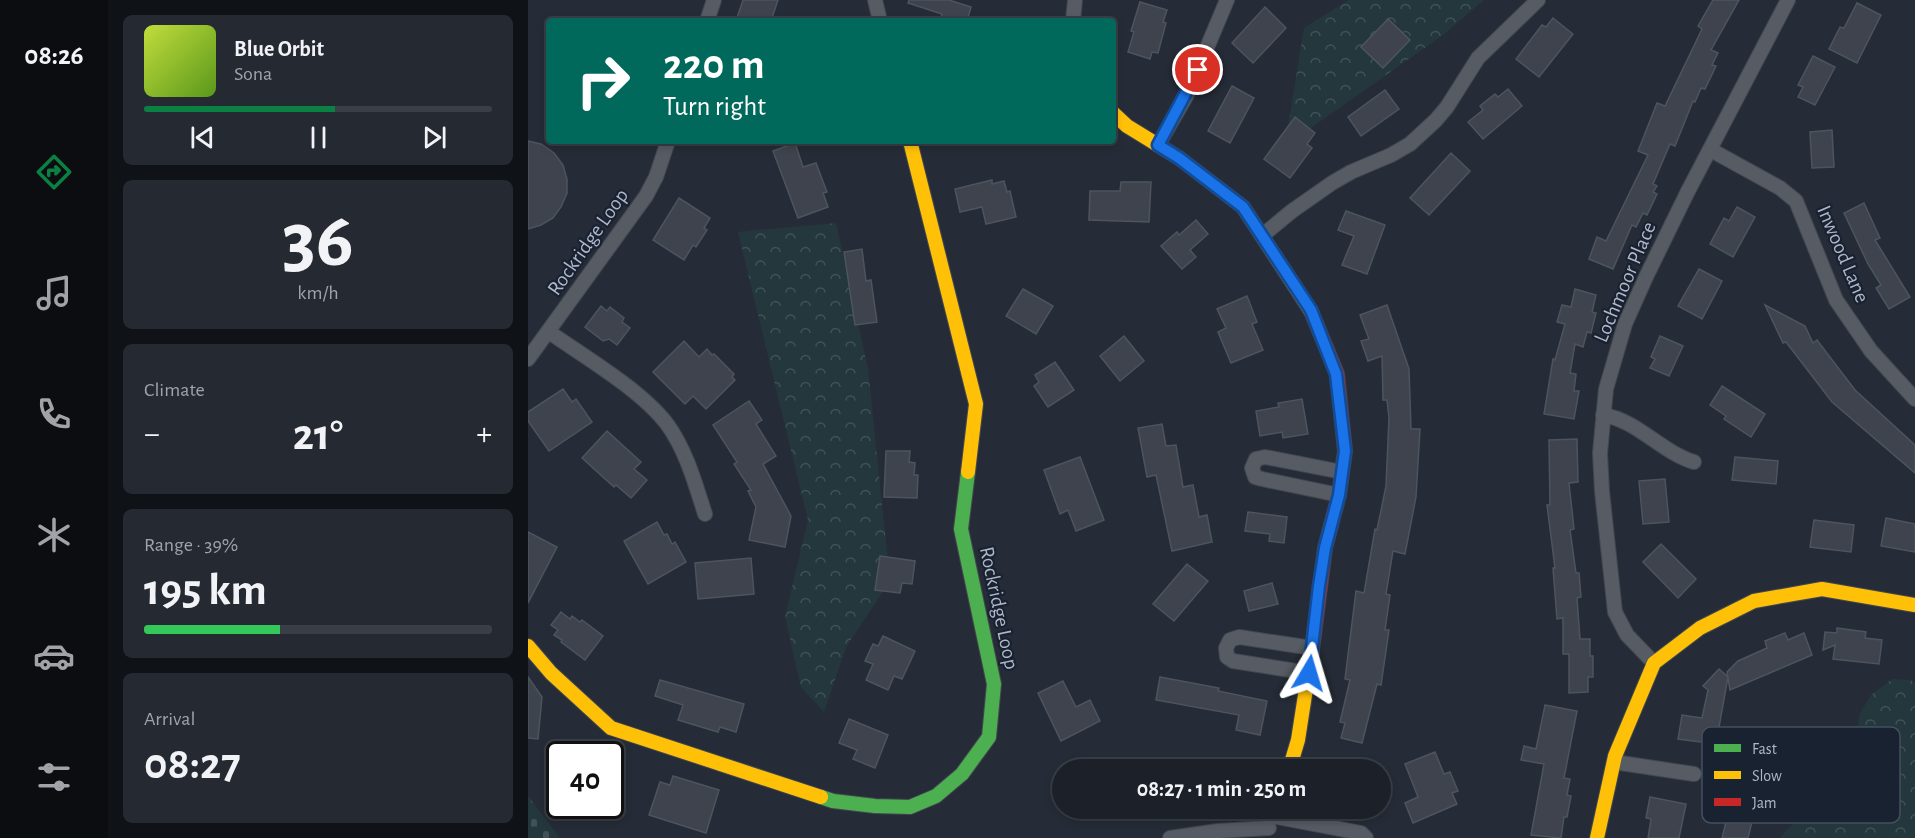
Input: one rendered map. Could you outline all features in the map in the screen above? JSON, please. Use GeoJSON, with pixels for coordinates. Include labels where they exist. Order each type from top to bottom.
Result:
{"type":"FeatureCollection","features":[{"type":"Feature","properties":{"kind":"street"},"geometry":{"type":"LineString","coordinates":[[708,18],[714,0]]}},
{"type":"Feature","properties":{"kind":"street"},"geometry":{"type":"LineString","coordinates":[[875,0],[879,18]]}},
{"type":"Feature","properties":{"kind":"street"},"geometry":{"type":"LineString","coordinates":[[1073,18],[1075,0]]}},
{"type":"Feature","properties":{"kind":"street"},"geometry":{"type":"LineString","coordinates":[[1158,145],[1188,93],[1227,0]]}},
{"type":"Feature","properties":{"kind":"street"},"geometry":{"type":"LineString","coordinates":[[1263,235],[1332,183],[1410,144],[1447,107],[1478,58],[1538,0]]}},
{"type":"Feature","properties":{"kind":"street","name":"Lochmoor Place"},"geometry":{"type":"LineString","coordinates":[[1654,663],[1627,635],[1615,612],[1601,482],[1600,453],[1606,389],[1625,324],[1677,214],[1788,0]]}},
{"type":"Feature","properties":{"kind":"street"},"geometry":{"type":"LineString","coordinates":[[1116,116],[1127,126],[1179,158],[1243,207],[1311,310],[1336,374],[1345,451],[1339,495],[1325,548],[1309,673],[1298,740],[1292,759]]}},
{"type":"Feature","properties":{"kind":"street","name":"Rockridge Loop"},"geometry":{"type":"LineString","coordinates":[[528,360],[646,196],[656,177],[667,144]]}},
{"type":"Feature","properties":{"kind":"street","name":"Rockridge Loop"},"geometry":{"type":"LineString","coordinates":[[528,646],[551,673],[611,728],[833,801],[910,807],[936,796],[962,774],[989,737],[994,684],[961,529],[976,404],[911,144]]}},
{"type":"Feature","properties":{"kind":"street","name":"Inwood Lane"},"geometry":{"type":"LineString","coordinates":[[1711,150],[1780,188],[1796,201],[1836,300],[1878,359],[1915,399]]}},
{"type":"Feature","properties":{"kind":"street"},"geometry":{"type":"LineString","coordinates":[[549,332],[634,392],[666,424],[686,458],[705,514]]}},
{"type":"Feature","properties":{"kind":"street"},"geometry":{"type":"LineString","coordinates":[[1603,415],[1617,417],[1675,455],[1694,462]]}},
{"type":"Feature","properties":{"kind":"street"},"geometry":{"type":"LineString","coordinates":[[1339,495],[1255,477],[1252,468],[1256,459],[1265,457],[1342,472]]}},
{"type":"Feature","properties":{"kind":"street"},"geometry":{"type":"LineString","coordinates":[[1597,838],[1614,762],[1654,663],[1701,628],[1754,601],[1822,589],[1915,605]]}},
{"type":"Feature","properties":{"kind":"street"},"geometry":{"type":"LineString","coordinates":[[1309,673],[1233,661],[1227,657],[1226,648],[1230,640],[1239,637],[1312,648]]}},
{"type":"Feature","properties":{"kind":"street"},"geometry":{"type":"LineString","coordinates":[[1614,762],[1694,774]]}},
{"type":"Feature","properties":{"kind":"street"},"geometry":{"type":"LineString","coordinates":[[1170,838],[1271,823],[1361,833],[1366,838]]}},
{"type":"Feature","properties":{"kind":"green space"},"geometry":{"type":"Polygon","coordinates":[[[1349,0],[1484,0],[1443,35],[1285,146],[1304,28],[1349,0]]]}},
{"type":"Feature","properties":{"kind":"green space"},"geometry":{"type":"Polygon","coordinates":[[[836,223],[868,369],[890,581],[846,647],[824,712],[801,687],[785,617],[808,520],[738,232],[836,223]]]}},
{"type":"Feature","properties":{"kind":"green space"},"geometry":{"type":"Polygon","coordinates":[[[1892,679],[1911,680],[1915,683],[1915,838],[1780,838],[1793,823],[1900,823],[1900,727],[1858,727],[1860,713],[1871,695],[1892,679]]]}},
{"type":"Feature","properties":{"kind":"green space"},"geometry":{"type":"Polygon","coordinates":[[[528,796],[560,838],[528,838],[528,796]]]}},
{"type":"Feature","properties":{"kind":"building"},"geometry":{"type":"Polygon","coordinates":[[[743,0],[778,0],[772,18],[737,18],[743,0]]]}},
{"type":"Feature","properties":{"kind":"building"},"geometry":{"type":"Polygon","coordinates":[[[909,0],[949,0],[971,7],[968,18],[941,18],[942,14],[908,3],[909,0]]]}},
{"type":"Feature","properties":{"kind":"building"},"geometry":{"type":"Polygon","coordinates":[[[1713,0],[1739,0],[1711,50],[1718,53],[1712,65],[1716,66],[1705,89],[1701,88],[1695,102],[1693,101],[1675,146],[1670,144],[1653,184],[1657,186],[1653,192],[1657,194],[1647,215],[1643,213],[1636,227],[1632,225],[1613,269],[1589,259],[1597,237],[1606,241],[1648,155],[1638,151],[1657,103],[1665,106],[1702,29],[1698,26],[1713,0]]]}},
{"type":"Feature","properties":{"kind":"building"},"geometry":{"type":"Polygon","coordinates":[[[1140,2],[1167,10],[1158,53],[1152,52],[1150,59],[1128,52],[1134,32],[1131,31],[1140,2]]]}},
{"type":"Feature","properties":{"kind":"building"},"geometry":{"type":"Polygon","coordinates":[[[1857,3],[1881,15],[1857,63],[1829,49],[1840,27],[1844,28],[1857,3]]]}},
{"type":"Feature","properties":{"kind":"building"},"geometry":{"type":"Polygon","coordinates":[[[1265,7],[1286,28],[1253,63],[1232,43],[1265,7]]]}},
{"type":"Feature","properties":{"kind":"building"},"geometry":{"type":"Polygon","coordinates":[[[1553,18],[1573,34],[1539,77],[1516,59],[1542,25],[1546,27],[1553,18]]]}},
{"type":"Feature","properties":{"kind":"building"},"geometry":{"type":"Polygon","coordinates":[[[1388,19],[1410,40],[1383,68],[1361,47],[1388,19]]]}},
{"type":"Feature","properties":{"kind":"building"},"geometry":{"type":"Polygon","coordinates":[[[1813,56],[1835,67],[1815,105],[1798,97],[1803,87],[1798,85],[1813,56]]]}},
{"type":"Feature","properties":{"kind":"building"},"geometry":{"type":"Polygon","coordinates":[[[1232,86],[1254,98],[1230,143],[1208,131],[1232,86]]]}},
{"type":"Feature","properties":{"kind":"building"},"geometry":{"type":"Polygon","coordinates":[[[1508,89],[1522,106],[1483,139],[1468,122],[1483,110],[1480,106],[1495,94],[1498,97],[1508,89]]]}},
{"type":"Feature","properties":{"kind":"building"},"geometry":{"type":"Polygon","coordinates":[[[1385,90],[1399,109],[1361,136],[1348,117],[1385,90]]]}},
{"type":"Feature","properties":{"kind":"building"},"geometry":{"type":"Polygon","coordinates":[[[1295,117],[1315,133],[1307,144],[1312,148],[1290,178],[1264,159],[1295,117]]]}},
{"type":"Feature","properties":{"kind":"building"},"geometry":{"type":"Polygon","coordinates":[[[1832,130],[1834,167],[1812,168],[1810,132],[1832,130]]]}},
{"type":"Feature","properties":{"kind":"building"},"geometry":{"type":"Polygon","coordinates":[[[528,141],[541,144],[554,153],[563,165],[567,179],[567,193],[553,218],[528,229],[528,141]]]}},
{"type":"Feature","properties":{"kind":"building"},"geometry":{"type":"Polygon","coordinates":[[[795,144],[803,167],[816,163],[827,192],[823,193],[828,207],[798,218],[773,151],[795,144]]]}},
{"type":"Feature","properties":{"kind":"building"},"geometry":{"type":"Polygon","coordinates":[[[1451,153],[1470,171],[1429,215],[1410,198],[1451,153]]]}},
{"type":"Feature","properties":{"kind":"building"},"geometry":{"type":"Polygon","coordinates":[[[992,180],[992,184],[1004,181],[1007,192],[1010,191],[1016,217],[986,224],[982,207],[960,212],[955,189],[992,180]]]}},
{"type":"Feature","properties":{"kind":"building"},"geometry":{"type":"Polygon","coordinates":[[[1121,182],[1151,182],[1149,222],[1089,220],[1090,191],[1120,191],[1121,182]]]}},
{"type":"Feature","properties":{"kind":"building"},"geometry":{"type":"Polygon","coordinates":[[[679,198],[710,218],[704,228],[707,230],[696,247],[693,245],[684,260],[653,240],[679,198]]]}},
{"type":"Feature","properties":{"kind":"building"},"geometry":{"type":"Polygon","coordinates":[[[1864,203],[1880,238],[1875,240],[1910,297],[1889,309],[1876,288],[1881,285],[1868,264],[1844,213],[1864,203]]]}},
{"type":"Feature","properties":{"kind":"building"},"geometry":{"type":"Polygon","coordinates":[[[1737,207],[1755,217],[1733,257],[1710,244],[1724,218],[1729,221],[1737,207]]]}},
{"type":"Feature","properties":{"kind":"building"},"geometry":{"type":"Polygon","coordinates":[[[1346,211],[1385,225],[1367,274],[1342,265],[1354,236],[1338,230],[1346,211]]]}},
{"type":"Feature","properties":{"kind":"building"},"geometry":{"type":"Polygon","coordinates":[[[1196,220],[1208,234],[1190,250],[1196,257],[1182,269],[1161,246],[1177,232],[1179,235],[1196,220]]]}},
{"type":"Feature","properties":{"kind":"building"},"geometry":{"type":"Polygon","coordinates":[[[862,249],[866,281],[871,280],[877,322],[855,325],[844,252],[862,249]]]}},
{"type":"Feature","properties":{"kind":"building"},"geometry":{"type":"Polygon","coordinates":[[[1699,269],[1722,281],[1702,319],[1678,306],[1699,269]]]}},
{"type":"Feature","properties":{"kind":"building"},"geometry":{"type":"Polygon","coordinates":[[[1023,289],[1053,306],[1036,334],[1006,316],[1023,289]]]}},
{"type":"Feature","properties":{"kind":"building"},"geometry":{"type":"Polygon","coordinates":[[[1575,289],[1596,295],[1592,312],[1596,313],[1591,333],[1587,332],[1583,347],[1575,344],[1570,373],[1576,374],[1574,391],[1579,391],[1574,419],[1544,414],[1553,359],[1555,360],[1565,324],[1557,322],[1562,305],[1571,307],[1575,289]]]}},
{"type":"Feature","properties":{"kind":"building"},"geometry":{"type":"Polygon","coordinates":[[[1247,296],[1257,322],[1252,324],[1263,350],[1231,363],[1218,332],[1226,328],[1217,309],[1247,296]]]}},
{"type":"Feature","properties":{"kind":"building"},"geometry":{"type":"Polygon","coordinates":[[[1387,305],[1409,369],[1411,429],[1420,429],[1416,497],[1405,554],[1393,551],[1386,594],[1390,595],[1385,630],[1389,630],[1381,685],[1377,684],[1362,743],[1341,738],[1345,723],[1340,722],[1350,680],[1345,679],[1356,591],[1364,593],[1375,529],[1377,530],[1386,486],[1389,418],[1387,400],[1383,400],[1382,356],[1368,361],[1361,341],[1369,339],[1360,315],[1387,305]]]}},
{"type":"Feature","properties":{"kind":"building"},"geometry":{"type":"Polygon","coordinates":[[[1765,305],[1805,326],[1813,343],[1817,340],[1855,390],[1915,445],[1915,473],[1832,402],[1786,342],[1783,343],[1765,305]]]}},
{"type":"Feature","properties":{"kind":"building"},"geometry":{"type":"Polygon","coordinates":[[[601,306],[607,311],[610,307],[624,318],[622,322],[630,328],[617,345],[609,339],[603,341],[585,327],[601,306]]]}},
{"type":"Feature","properties":{"kind":"building"},"geometry":{"type":"Polygon","coordinates":[[[1124,336],[1144,361],[1120,381],[1100,356],[1124,336]]]}},
{"type":"Feature","properties":{"kind":"building"},"geometry":{"type":"Polygon","coordinates":[[[1660,336],[1683,346],[1669,376],[1650,368],[1655,359],[1651,357],[1660,336]]]}},
{"type":"Feature","properties":{"kind":"building"},"geometry":{"type":"Polygon","coordinates":[[[684,341],[699,357],[707,349],[734,374],[732,377],[735,380],[706,409],[693,396],[685,404],[653,372],[684,341]]]}},
{"type":"Feature","properties":{"kind":"building"},"geometry":{"type":"Polygon","coordinates":[[[1055,362],[1074,390],[1048,407],[1034,386],[1039,382],[1035,375],[1055,362]]]}},
{"type":"Feature","properties":{"kind":"building"},"geometry":{"type":"Polygon","coordinates":[[[1722,386],[1765,414],[1751,437],[1724,419],[1726,416],[1710,405],[1722,386]]]}},
{"type":"Feature","properties":{"kind":"building"},"geometry":{"type":"Polygon","coordinates":[[[563,389],[572,402],[576,399],[592,422],[549,451],[528,421],[528,412],[563,389]]]}},
{"type":"Feature","properties":{"kind":"building"},"geometry":{"type":"Polygon","coordinates":[[[1302,399],[1308,434],[1283,438],[1282,432],[1260,436],[1256,411],[1279,407],[1278,403],[1302,399]]]}},
{"type":"Feature","properties":{"kind":"building"},"geometry":{"type":"Polygon","coordinates":[[[749,401],[762,420],[756,424],[776,456],[763,464],[791,516],[785,547],[749,540],[756,507],[748,491],[751,490],[734,464],[737,462],[713,425],[749,401]]]}},
{"type":"Feature","properties":{"kind":"building"},"geometry":{"type":"Polygon","coordinates":[[[1162,424],[1166,446],[1176,445],[1183,487],[1193,485],[1199,517],[1207,515],[1212,542],[1172,551],[1156,475],[1147,477],[1138,428],[1162,424]]]}},
{"type":"Feature","properties":{"kind":"building"},"geometry":{"type":"Polygon","coordinates":[[[607,431],[641,462],[634,469],[647,480],[631,498],[616,485],[614,487],[582,458],[607,431]]]}},
{"type":"Feature","properties":{"kind":"building"},"geometry":{"type":"Polygon","coordinates":[[[1577,439],[1578,482],[1569,483],[1574,529],[1570,530],[1576,573],[1579,573],[1581,597],[1577,598],[1580,639],[1590,639],[1593,677],[1588,677],[1588,692],[1569,693],[1569,654],[1563,654],[1563,618],[1557,619],[1553,568],[1555,568],[1547,505],[1550,505],[1549,440],[1577,439]]]}},
{"type":"Feature","properties":{"kind":"building"},"geometry":{"type":"Polygon","coordinates":[[[886,451],[910,451],[909,462],[915,463],[914,475],[918,475],[917,498],[884,497],[886,451]]]}},
{"type":"Feature","properties":{"kind":"building"},"geometry":{"type":"Polygon","coordinates":[[[1080,457],[1104,520],[1076,531],[1068,510],[1060,514],[1044,470],[1080,457]]]}},
{"type":"Feature","properties":{"kind":"building"},"geometry":{"type":"Polygon","coordinates":[[[1735,457],[1778,461],[1776,484],[1732,480],[1735,457]]]}},
{"type":"Feature","properties":{"kind":"building"},"geometry":{"type":"Polygon","coordinates":[[[1665,479],[1669,522],[1643,524],[1639,481],[1665,479]]]}},
{"type":"Feature","properties":{"kind":"building"},"geometry":{"type":"Polygon","coordinates":[[[1248,512],[1287,517],[1284,543],[1269,541],[1270,534],[1245,531],[1248,512]]]}},
{"type":"Feature","properties":{"kind":"building"},"geometry":{"type":"Polygon","coordinates":[[[1886,518],[1915,524],[1915,552],[1881,546],[1886,518]]]}},
{"type":"Feature","properties":{"kind":"building"},"geometry":{"type":"Polygon","coordinates":[[[1814,520],[1854,525],[1851,552],[1810,547],[1814,520]]]}},
{"type":"Feature","properties":{"kind":"building"},"geometry":{"type":"Polygon","coordinates":[[[657,522],[672,544],[675,542],[686,562],[648,584],[624,541],[657,522]]]}},
{"type":"Feature","properties":{"kind":"building"},"geometry":{"type":"Polygon","coordinates":[[[528,532],[557,547],[528,603],[528,532]]]}},
{"type":"Feature","properties":{"kind":"building"},"geometry":{"type":"Polygon","coordinates":[[[1661,544],[1696,579],[1678,598],[1643,562],[1661,544]]]}},
{"type":"Feature","properties":{"kind":"building"},"geometry":{"type":"Polygon","coordinates":[[[880,556],[915,561],[912,584],[902,583],[900,593],[875,590],[880,556]]]}},
{"type":"Feature","properties":{"kind":"building"},"geometry":{"type":"Polygon","coordinates":[[[751,558],[754,594],[698,599],[695,563],[751,558]]]}},
{"type":"Feature","properties":{"kind":"building"},"geometry":{"type":"Polygon","coordinates":[[[1187,564],[1208,581],[1174,621],[1153,604],[1187,564]]]}},
{"type":"Feature","properties":{"kind":"building"},"geometry":{"type":"Polygon","coordinates":[[[1272,583],[1278,604],[1249,611],[1244,591],[1272,583]]]}},
{"type":"Feature","properties":{"kind":"building"},"geometry":{"type":"Polygon","coordinates":[[[561,612],[570,619],[572,616],[580,622],[582,620],[603,636],[585,660],[554,635],[558,630],[551,625],[561,612]]]}},
{"type":"Feature","properties":{"kind":"building"},"geometry":{"type":"Polygon","coordinates":[[[1837,628],[1866,632],[1865,638],[1882,640],[1879,664],[1833,659],[1835,645],[1823,650],[1825,632],[1837,633],[1837,628]]]}},
{"type":"Feature","properties":{"kind":"building"},"geometry":{"type":"Polygon","coordinates":[[[1785,633],[1788,640],[1804,633],[1812,655],[1730,690],[1727,672],[1738,661],[1767,648],[1765,641],[1785,633]]]}},
{"type":"Feature","properties":{"kind":"building"},"geometry":{"type":"Polygon","coordinates":[[[883,636],[915,651],[902,679],[894,676],[888,690],[866,680],[873,664],[865,661],[873,644],[878,646],[883,636]]]}},
{"type":"Feature","properties":{"kind":"building"},"geometry":{"type":"Polygon","coordinates":[[[1719,669],[1728,677],[1719,727],[1702,727],[1702,742],[1678,739],[1682,715],[1702,718],[1708,690],[1703,686],[1719,669]]]}},
{"type":"Feature","properties":{"kind":"building"},"geometry":{"type":"Polygon","coordinates":[[[528,677],[542,697],[538,739],[528,738],[528,677]]]}},
{"type":"Feature","properties":{"kind":"building"},"geometry":{"type":"Polygon","coordinates":[[[1160,677],[1219,688],[1218,691],[1267,701],[1260,735],[1236,730],[1239,715],[1156,700],[1160,677]]]}},
{"type":"Feature","properties":{"kind":"building"},"geometry":{"type":"Polygon","coordinates":[[[660,680],[744,704],[736,732],[720,727],[718,732],[678,720],[683,705],[655,696],[660,680]]]}},
{"type":"Feature","properties":{"kind":"building"},"geometry":{"type":"Polygon","coordinates":[[[1063,681],[1076,707],[1090,700],[1100,721],[1061,741],[1038,693],[1063,681]]]}},
{"type":"Feature","properties":{"kind":"building"},"geometry":{"type":"Polygon","coordinates":[[[1545,705],[1577,711],[1564,778],[1570,779],[1567,795],[1571,796],[1567,817],[1564,817],[1561,838],[1531,835],[1544,764],[1521,760],[1524,746],[1536,749],[1545,705]]]}},
{"type":"Feature","properties":{"kind":"building"},"geometry":{"type":"Polygon","coordinates":[[[849,719],[888,735],[875,768],[853,759],[857,750],[839,743],[849,719]]]}},
{"type":"Feature","properties":{"kind":"building"},"geometry":{"type":"Polygon","coordinates":[[[1435,752],[1444,774],[1450,772],[1458,791],[1452,793],[1457,804],[1413,823],[1405,803],[1418,797],[1405,764],[1435,752]]]}},
{"type":"Feature","properties":{"kind":"building"},"geometry":{"type":"Polygon","coordinates":[[[673,776],[719,790],[706,833],[649,815],[660,782],[670,785],[673,776]]]}},
{"type":"Feature","properties":{"kind":"building"},"geometry":{"type":"Polygon","coordinates":[[[1650,797],[1686,804],[1679,838],[1648,838],[1651,819],[1646,818],[1650,797]]]}},
{"type":"Feature","properties":{"kind":"building"},"geometry":{"type":"Polygon","coordinates":[[[1726,823],[1752,823],[1748,838],[1722,838],[1726,823]]]}},
{"type":"Feature","properties":{"kind":"traffic: fast"},"geometry":{"type":"LineString","coordinates":[[821,797],[833,801],[875,806],[910,807],[936,796],[962,774],[989,737],[994,684],[961,529],[968,472]]}},
{"type":"Feature","properties":{"kind":"traffic: slow"},"geometry":{"type":"LineString","coordinates":[[1116,116],[1127,126],[1179,158],[1243,207],[1311,311]]}},
{"type":"Feature","properties":{"kind":"traffic: slow"},"geometry":{"type":"LineString","coordinates":[[911,144],[976,404],[968,472]]}},
{"type":"Feature","properties":{"kind":"traffic: slow"},"geometry":{"type":"LineString","coordinates":[[1597,838],[1615,756],[1654,663],[1700,628],[1754,601],[1822,589],[1915,605]]}},
{"type":"Feature","properties":{"kind":"traffic: slow"},"geometry":{"type":"LineString","coordinates":[[528,646],[551,673],[611,728],[821,797]]}},
{"type":"Feature","properties":{"kind":"traffic: slow"},"geometry":{"type":"LineString","coordinates":[[1292,759],[1298,740],[1312,650]]}},
{"type":"Feature","properties":{"kind":"traffic: jam"},"geometry":{"type":"LineString","coordinates":[[1311,311],[1337,374],[1345,451],[1339,495],[1325,548],[1312,650]]}},
{"type":"Feature","properties":{"kind":"route"},"geometry":{"type":"LineString","coordinates":[[1198,70],[1188,93],[1158,145],[1179,158],[1243,207],[1311,310],[1336,374],[1345,451],[1339,495],[1325,548],[1309,673]]}}]}
